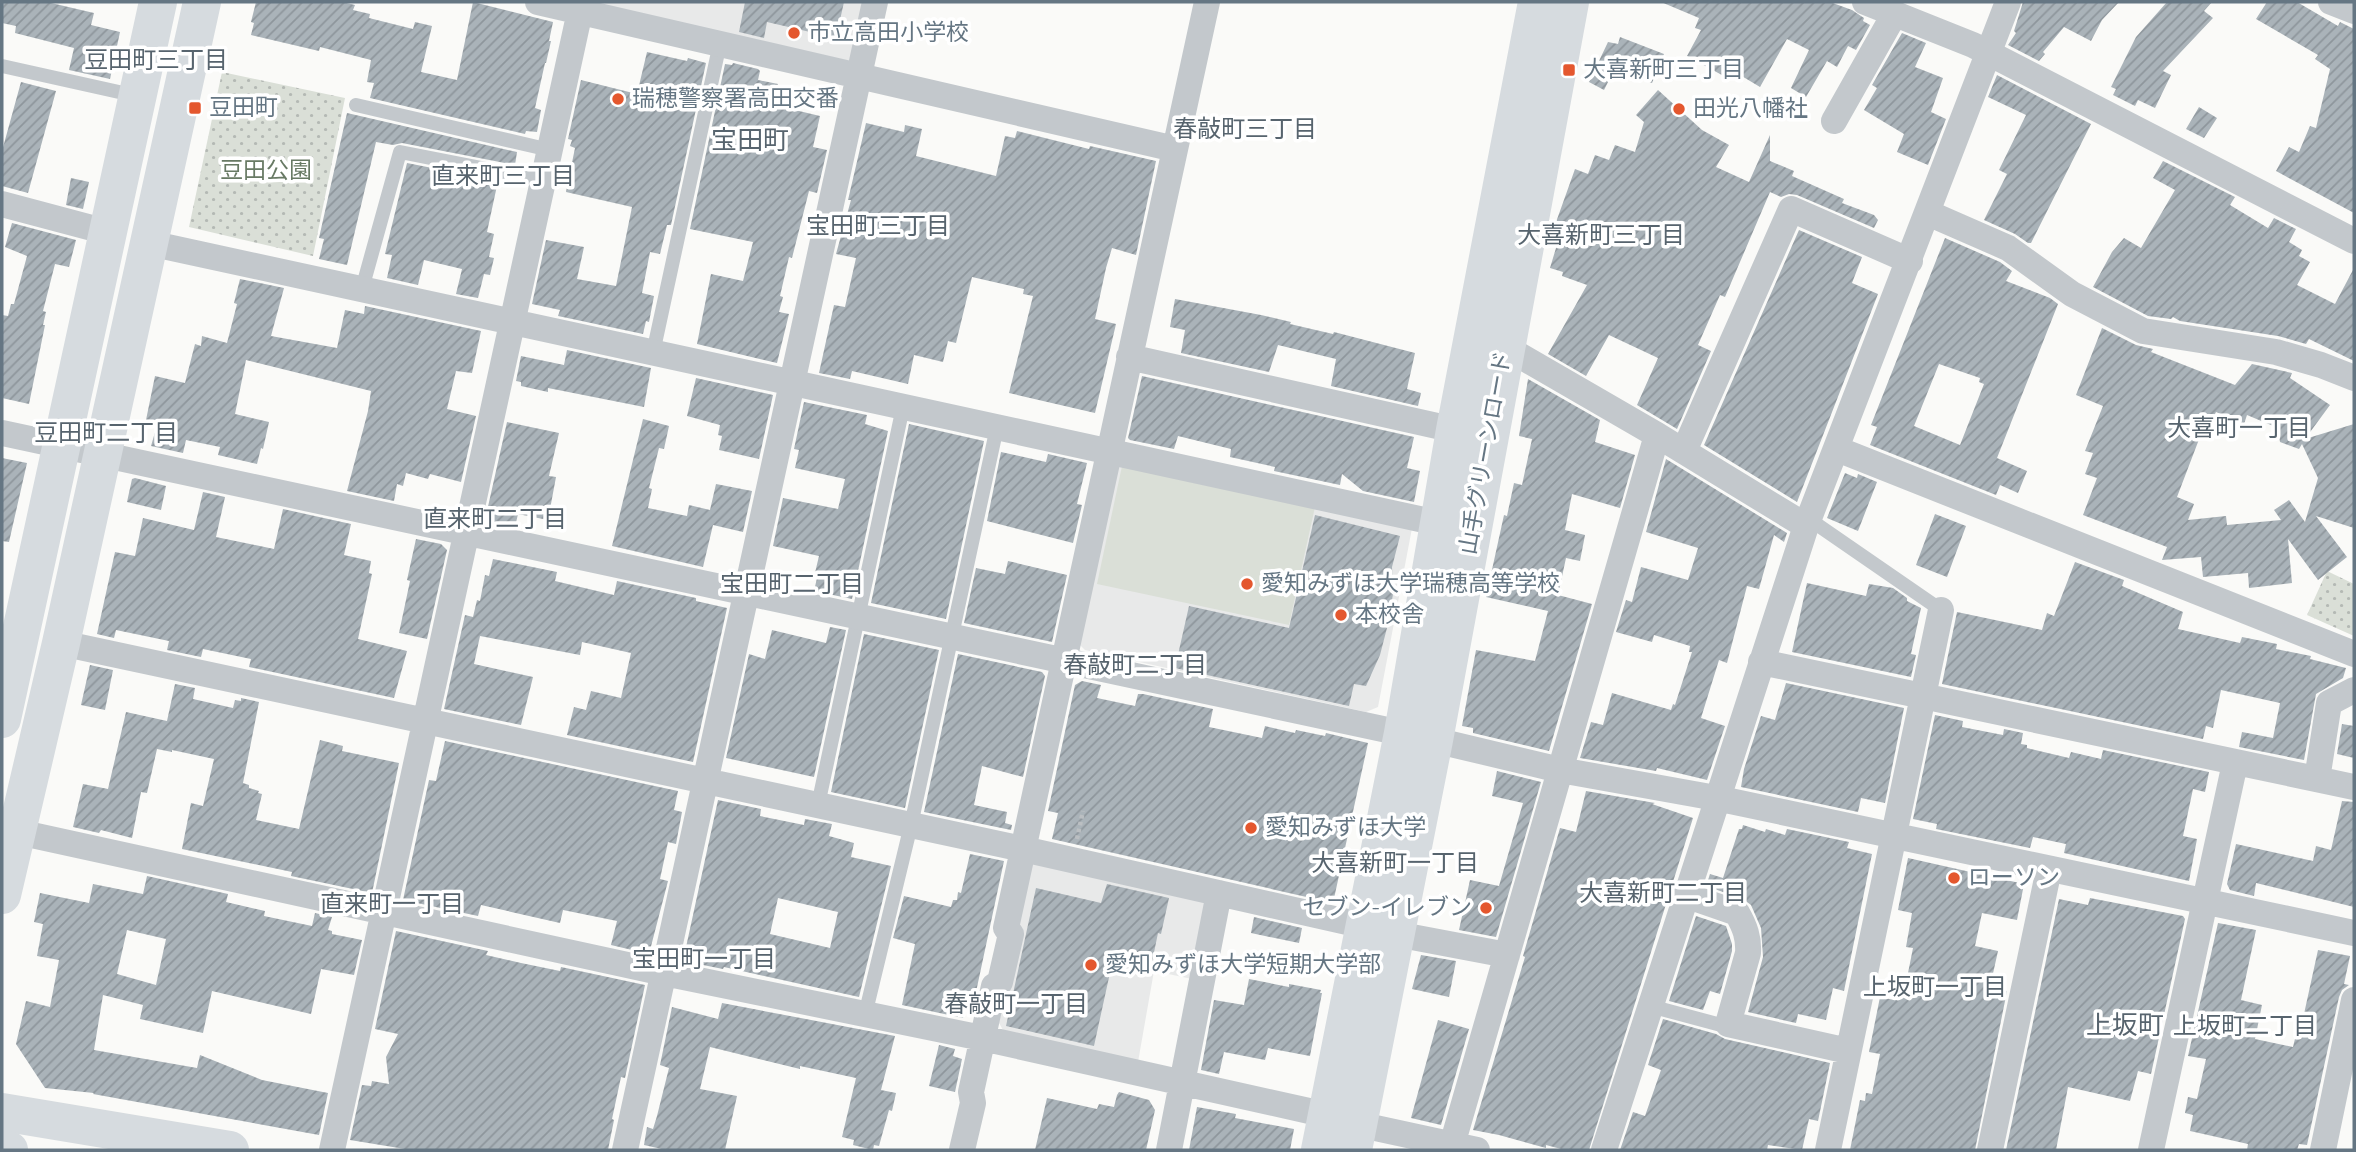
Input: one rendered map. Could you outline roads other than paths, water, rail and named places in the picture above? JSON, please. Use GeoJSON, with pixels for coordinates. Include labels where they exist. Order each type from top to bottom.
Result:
{"type":"FeatureCollection","features":[{"type":"Feature","properties":{"kind":"main road"},"geometry":{"type":"LineString","coordinates":[[2,719],[11,635],[60,446],[158,2]]}},
{"type":"Feature","properties":{"kind":"main road"},"geometry":{"type":"LineString","coordinates":[[2,895],[61,643],[202,2]]}},
{"type":"Feature","properties":{"kind":"main road","name":"山手グリーンロード"},"geometry":{"type":"LineString","coordinates":[[1419,736],[1438,523],[1537,2]]}},
{"type":"Feature","properties":{"kind":"main road","name":"山手グリーンロード"},"geometry":{"type":"LineString","coordinates":[[1339,1135],[1419,736],[1505,347],[1570,2]]}},
{"type":"Feature","properties":{"kind":"main road"},"geometry":{"type":"LineString","coordinates":[[2,1112],[230,1150]]}},
{"type":"Feature","properties":{"kind":"main road"},"geometry":{"type":"LineString","coordinates":[[2,1149],[9,1150]]}},
{"type":"Feature","properties":{"kind":"street"},"geometry":{"type":"LineString","coordinates":[[538,2],[581,7],[720,44],[1175,149]]}},
{"type":"Feature","properties":{"kind":"street"},"geometry":{"type":"LineString","coordinates":[[625,1150],[875,2]]}},
{"type":"Feature","properties":{"kind":"street"},"geometry":{"type":"LineString","coordinates":[[962,1150],[973,1103],[971,1092],[982,1038],[994,986],[1000,982],[1011,934],[1006,928],[1206,2]]}},
{"type":"Feature","properties":{"kind":"street"},"geometry":{"type":"LineString","coordinates":[[1865,2],[1973,45],[2354,242]]}},
{"type":"Feature","properties":{"kind":"street"},"geometry":{"type":"LineString","coordinates":[[1604,1150],[1807,523],[2008,2]]}},
{"type":"Feature","properties":{"kind":"street"},"geometry":{"type":"LineString","coordinates":[[2331,2],[2354,11]]}},
{"type":"Feature","properties":{"kind":"street"},"geometry":{"type":"LineString","coordinates":[[332,1150],[581,7]]}},
{"type":"Feature","properties":{"kind":"street"},"geometry":{"type":"LineString","coordinates":[[1834,121],[1895,13]]}},
{"type":"Feature","properties":{"kind":"street"},"geometry":{"type":"LineString","coordinates":[[2,204],[107,232]]}},
{"type":"Feature","properties":{"kind":"street"},"geometry":{"type":"LineString","coordinates":[[1684,452],[1791,209],[1910,261]]}},
{"type":"Feature","properties":{"kind":"street"},"geometry":{"type":"LineString","coordinates":[[1928,213],[2008,248],[2072,294],[2143,331],[2276,352],[2321,365],[2354,379]]}},
{"type":"Feature","properties":{"kind":"street"},"geometry":{"type":"LineString","coordinates":[[149,243],[1438,523]]}},
{"type":"Feature","properties":{"kind":"street"},"geometry":{"type":"LineString","coordinates":[[1505,347],[1807,523]]}},
{"type":"Feature","properties":{"kind":"street"},"geometry":{"type":"LineString","coordinates":[[1129,357],[1455,430]]}},
{"type":"Feature","properties":{"kind":"street"},"geometry":{"type":"LineString","coordinates":[[2,433],[1419,736],[1560,770],[1716,799],[2354,933]]}},
{"type":"Feature","properties":{"kind":"street"},"geometry":{"type":"LineString","coordinates":[[18,832],[1183,1083],[1339,1135],[1464,1148],[1507,955],[1657,435]]}},
{"type":"Feature","properties":{"kind":"street"},"geometry":{"type":"LineString","coordinates":[[1837,449],[2354,653]]}},
{"type":"Feature","properties":{"kind":"street"},"geometry":{"type":"LineString","coordinates":[[1828,1150],[1941,610]]}},
{"type":"Feature","properties":{"kind":"street"},"geometry":{"type":"LineString","coordinates":[[61,643],[1023,849],[1380,930],[1507,955]]}},
{"type":"Feature","properties":{"kind":"street"},"geometry":{"type":"LineString","coordinates":[[1761,662],[2354,787]]}},
{"type":"Feature","properties":{"kind":"street"},"geometry":{"type":"LineString","coordinates":[[2317,779],[2329,703],[2354,690]]}},
{"type":"Feature","properties":{"kind":"street"},"geometry":{"type":"LineString","coordinates":[[2151,1150],[2235,763]]}},
{"type":"Feature","properties":{"kind":"street"},"geometry":{"type":"LineString","coordinates":[[1990,1150],[2049,869]]}},
{"type":"Feature","properties":{"kind":"street"},"geometry":{"type":"LineString","coordinates":[[1169,1150],[1219,893]]}},
{"type":"Feature","properties":{"kind":"street"},"geometry":{"type":"LineString","coordinates":[[1685,895],[1737,913],[1745,928],[1749,941],[1748,953],[1728,1024],[1848,1051]]}},
{"type":"Feature","properties":{"kind":"street"},"geometry":{"type":"LineString","coordinates":[[2323,1150],[2354,1000]]}},
{"type":"Feature","properties":{"kind":"lane"},"geometry":{"type":"LineString","coordinates":[[653,353],[720,44]]}},
{"type":"Feature","properties":{"kind":"lane"},"geometry":{"type":"LineString","coordinates":[[2,66],[138,97]]}},
{"type":"Feature","properties":{"kind":"lane"},"geometry":{"type":"LineString","coordinates":[[356,105],[550,150]]}},
{"type":"Feature","properties":{"kind":"lane"},"geometry":{"type":"LineString","coordinates":[[362,289],[400,152],[543,180]]}},
{"type":"Feature","properties":{"kind":"lane"},"geometry":{"type":"LineString","coordinates":[[818,805],[903,407]]}},
{"type":"Feature","properties":{"kind":"lane"},"geometry":{"type":"LineString","coordinates":[[865,1015],[911,825],[997,427]]}},
{"type":"Feature","properties":{"kind":"lane"},"geometry":{"type":"LineString","coordinates":[[1807,523],[1941,610]]}},
{"type":"Feature","properties":{"kind":"lane"},"geometry":{"type":"LineString","coordinates":[[1650,1006],[1721,1025],[1728,1024]]}},
{"type":"Feature","properties":{"kind":"place","name":"市立高田小学校"},"geometry":{"type":"Point","coordinates":[794,33]}},
{"type":"Feature","properties":{"kind":"place","name":"大喜新町三丁目"},"geometry":{"type":"Point","coordinates":[1569,70]}},
{"type":"Feature","properties":{"kind":"place","name":"瑞穂警察署高田交番"},"geometry":{"type":"Point","coordinates":[618,99]}},
{"type":"Feature","properties":{"kind":"place","name":"豆田町"},"geometry":{"type":"Point","coordinates":[195,108]}},
{"type":"Feature","properties":{"kind":"place","name":"田光八幡社"},"geometry":{"type":"Point","coordinates":[1679,109]}},
{"type":"Feature","properties":{"kind":"place","name":"愛知みずほ大学瑞穂高等学校"},"geometry":{"type":"Point","coordinates":[1247,584]}},
{"type":"Feature","properties":{"kind":"place","name":"本校舎"},"geometry":{"type":"Point","coordinates":[1341,615]}},
{"type":"Feature","properties":{"kind":"place","name":"愛知みずほ大学"},"geometry":{"type":"Point","coordinates":[1251,828]}},
{"type":"Feature","properties":{"kind":"place","name":"ローソン"},"geometry":{"type":"Point","coordinates":[1954,878]}},
{"type":"Feature","properties":{"kind":"place","name":"セブン-イレブン"},"geometry":{"type":"Point","coordinates":[1486,908]}},
{"type":"Feature","properties":{"kind":"place","name":"愛知みずほ大学短期大学部"},"geometry":{"type":"Point","coordinates":[1091,965]}},
{"type":"Feature","properties":{"kind":"district","name":"豆田町三丁目"},"geometry":{"type":"Point","coordinates":[156,60]}},
{"type":"Feature","properties":{"kind":"district","name":"春敲町三丁目"},"geometry":{"type":"Point","coordinates":[1245,129]}},
{"type":"Feature","properties":{"kind":"district","name":"宝田町"},"geometry":{"type":"Point","coordinates":[750,141]}},
{"type":"Feature","properties":{"kind":"district","name":"直来町三丁目"},"geometry":{"type":"Point","coordinates":[503,176]}},
{"type":"Feature","properties":{"kind":"district","name":"宝田町三丁目"},"geometry":{"type":"Point","coordinates":[878,226]}},
{"type":"Feature","properties":{"kind":"district","name":"大喜新町三丁目"},"geometry":{"type":"Point","coordinates":[1601,235]}},
{"type":"Feature","properties":{"kind":"district","name":"大喜町一丁目"},"geometry":{"type":"Point","coordinates":[2239,428]}},
{"type":"Feature","properties":{"kind":"district","name":"豆田町二丁目"},"geometry":{"type":"Point","coordinates":[106,433]}},
{"type":"Feature","properties":{"kind":"district","name":"直来町二丁目"},"geometry":{"type":"Point","coordinates":[495,519]}},
{"type":"Feature","properties":{"kind":"district","name":"宝田町二丁目"},"geometry":{"type":"Point","coordinates":[792,584]}},
{"type":"Feature","properties":{"kind":"district","name":"春敲町二丁目"},"geometry":{"type":"Point","coordinates":[1135,665]}},
{"type":"Feature","properties":{"kind":"district","name":"大喜新町一丁目"},"geometry":{"type":"Point","coordinates":[1395,863]}},
{"type":"Feature","properties":{"kind":"district","name":"大喜新町二丁目"},"geometry":{"type":"Point","coordinates":[1663,893]}},
{"type":"Feature","properties":{"kind":"district","name":"直来町一丁目"},"geometry":{"type":"Point","coordinates":[392,904]}},
{"type":"Feature","properties":{"kind":"district","name":"宝田町一丁目"},"geometry":{"type":"Point","coordinates":[704,959]}},
{"type":"Feature","properties":{"kind":"district","name":"上坂町一丁目"},"geometry":{"type":"Point","coordinates":[1935,987]}},
{"type":"Feature","properties":{"kind":"district","name":"春敲町一丁目"},"geometry":{"type":"Point","coordinates":[1016,1004]}},
{"type":"Feature","properties":{"kind":"district","name":"上坂町"},"geometry":{"type":"Point","coordinates":[2125,1026]}},
{"type":"Feature","properties":{"kind":"district","name":"上坂町二丁目"},"geometry":{"type":"Point","coordinates":[2245,1026]}},
{"type":"Feature","properties":{"kind":"park label","name":"豆田公園"},"geometry":{"type":"Point","coordinates":[266,171]}}]}
